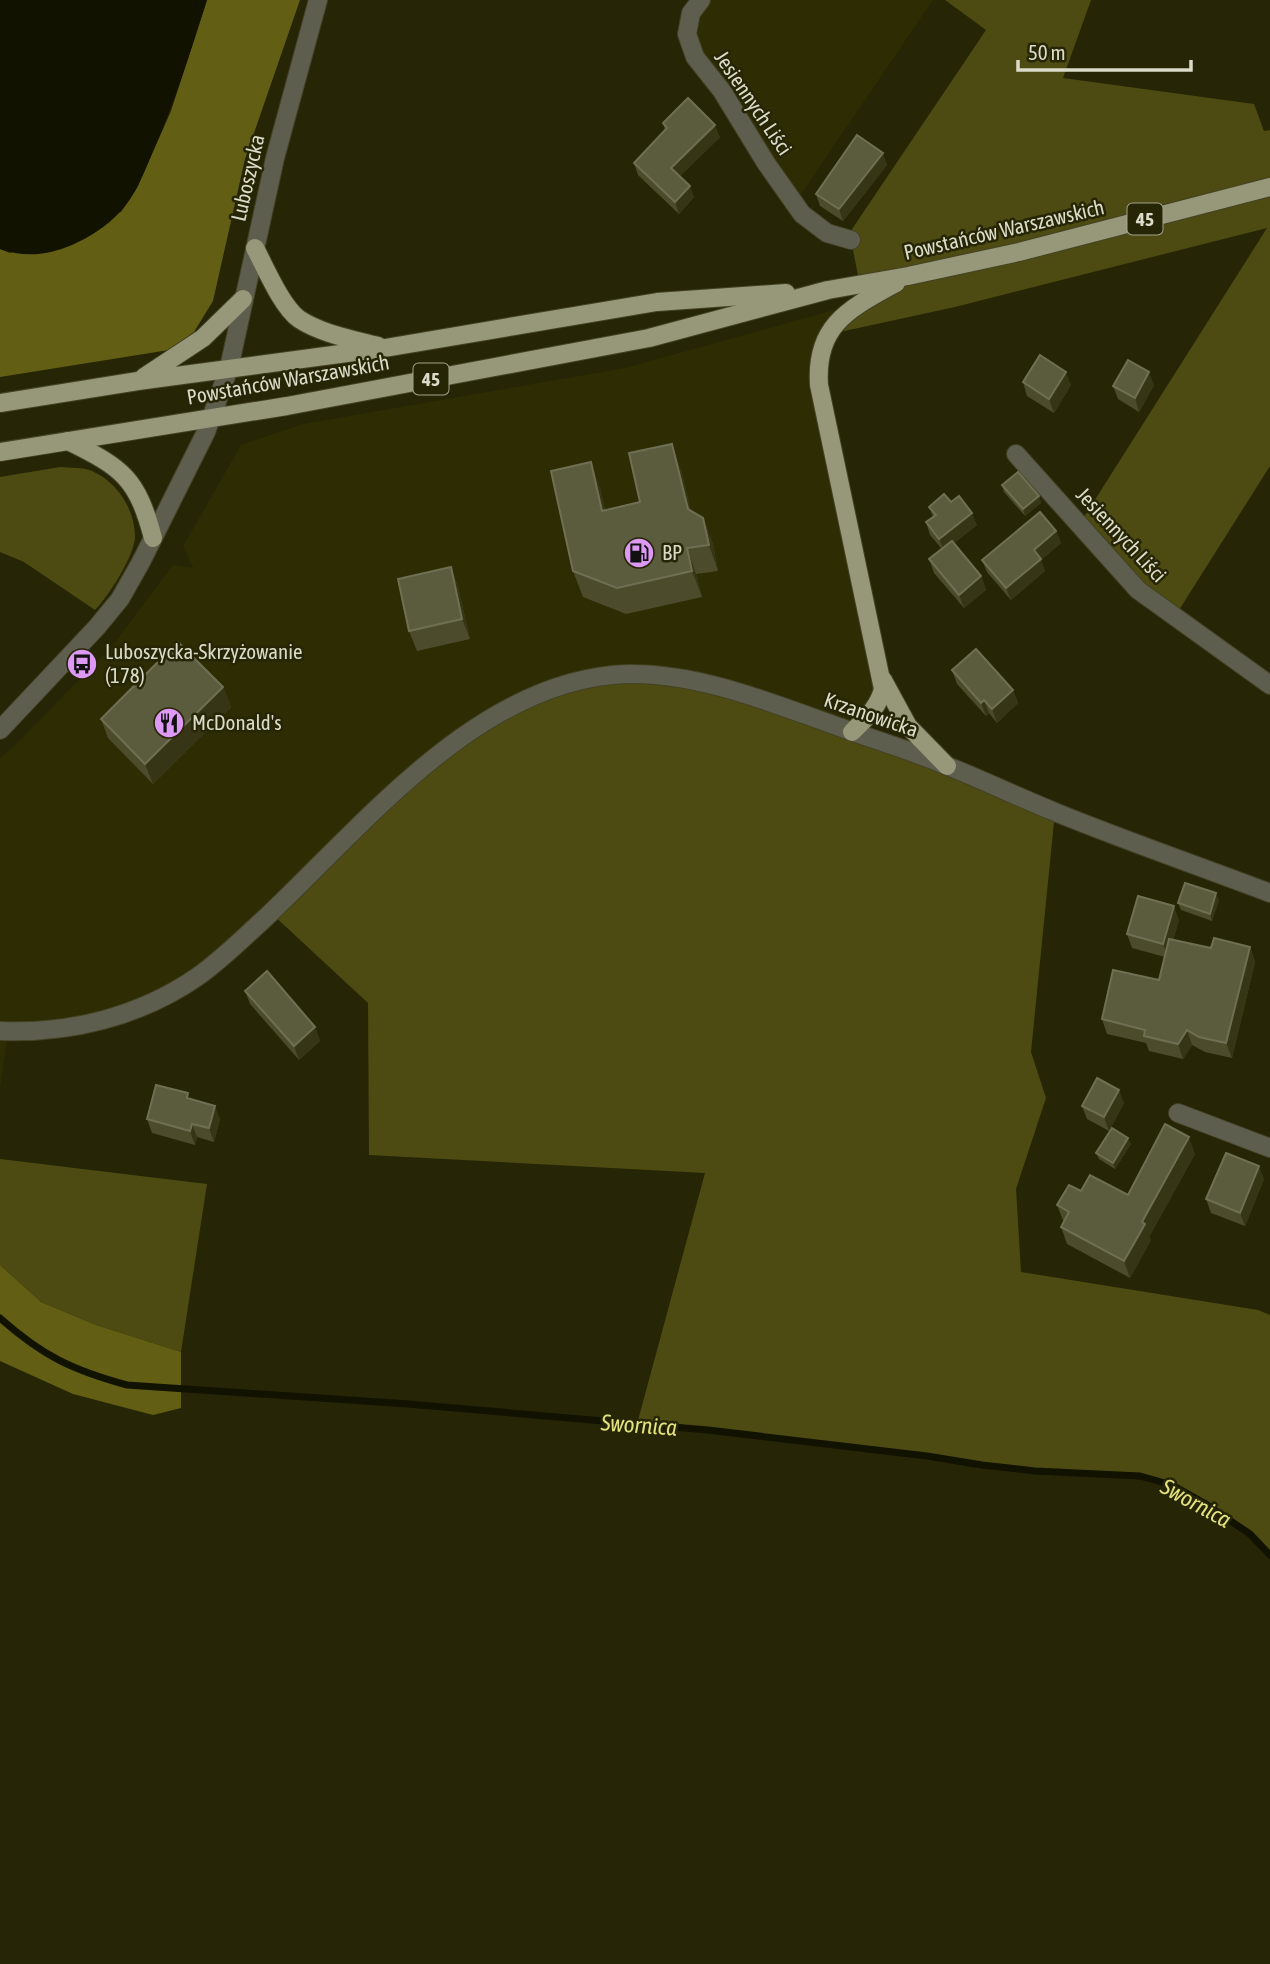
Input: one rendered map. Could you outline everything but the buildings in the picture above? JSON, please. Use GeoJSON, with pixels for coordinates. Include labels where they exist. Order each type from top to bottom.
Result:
{"type":"FeatureCollection","features":[{"type":"Feature","properties":{"kind":"main road","name":"Powstańców Warszawskich"},"geometry":{"type":"LineString","coordinates":[[0,452],[286,406],[649,338],[828,290],[908,276],[1019,251],[1270,187]]}},
{"type":"Feature","properties":{"kind":"main road"},"geometry":{"type":"LineString","coordinates":[[255,248],[278,291],[298,318],[330,333],[385,348]]}},
{"type":"Feature","properties":{"kind":"main road"},"geometry":{"type":"LineString","coordinates":[[852,732],[880,702],[883,689],[818,385],[818,359],[826,335],[845,314],[908,276]]}},
{"type":"Feature","properties":{"kind":"main road","name":"Powstańców Warszawskich"},"geometry":{"type":"LineString","coordinates":[[0,403],[229,368],[385,348],[657,302],[828,290]]}},
{"type":"Feature","properties":{"kind":"main road"},"geometry":{"type":"LineString","coordinates":[[138,381],[203,338],[243,299]]}},
{"type":"Feature","properties":{"kind":"main road"},"geometry":{"type":"LineString","coordinates":[[68,440],[105,459],[122,472],[140,497],[153,538]]}},
{"type":"Feature","properties":{"kind":"main road"},"geometry":{"type":"LineString","coordinates":[[881,674],[908,726],[947,765]]}},
{"type":"Feature","properties":{"kind":"street","name":"Luboszycka"},"geometry":{"type":"LineString","coordinates":[[0,730],[113,607],[133,578],[212,417],[229,368],[275,158],[318,0]]}},
{"type":"Feature","properties":{"kind":"street","name":"Jesiennych Liści"},"geometry":{"type":"LineString","coordinates":[[701,0],[691,13],[687,34],[695,57],[722,91],[766,163],[802,214],[827,233],[851,240]]}},
{"type":"Feature","properties":{"kind":"street","name":"Jesiennych Liści"},"geometry":{"type":"LineString","coordinates":[[1016,454],[1138,590],[1270,685]]}},
{"type":"Feature","properties":{"kind":"street","name":"Krzanowicka"},"geometry":{"type":"LineString","coordinates":[[0,1031],[37,1032],[108,1020],[152,1002],[198,977],[246,936],[453,743],[516,705],[546,692],[603,676],[660,676],[706,684],[768,702],[947,765],[1055,812],[1270,893]]}},
{"type":"Feature","properties":{"kind":"street"},"geometry":{"type":"LineString","coordinates":[[1178,1113],[1270,1148]]}},
{"type":"Feature","properties":{"kind":"shaded area"},"geometry":{"type":"Polygon","coordinates":[[[0,0],[207,0],[167,118],[142,178],[130,199],[115,217],[92,235],[72,245],[45,253],[18,254],[0,249],[0,0]]]}},
{"type":"Feature","properties":{"kind":"shaded area"},"geometry":{"type":"Polygon","coordinates":[[[207,0],[300,0],[245,159],[213,301],[194,332],[169,350],[0,377],[0,249],[10,253],[121,212],[137,188],[171,111],[207,0]]]}},
{"type":"Feature","properties":{"kind":"shaded area"},"geometry":{"type":"Polygon","coordinates":[[[701,0],[933,0],[795,203],[695,57],[691,13],[701,0]]]}},
{"type":"Feature","properties":{"kind":"shaded area"},"geometry":{"type":"Polygon","coordinates":[[[945,0],[1091,0],[1063,78],[1254,104],[1264,131],[1270,130],[1270,466],[1174,618],[1079,525],[1267,228],[955,307],[826,335],[863,301],[851,240],[846,238],[986,30],[945,0]]]}},
{"type":"Feature","properties":{"kind":"shaded area"},"geometry":{"type":"Polygon","coordinates":[[[863,302],[818,359],[883,689],[853,732],[271,913],[139,1009],[8,1032],[0,1088],[0,758],[112,646],[173,565],[193,568],[183,546],[241,445],[303,424],[625,368],[863,302]]]}},
{"type":"Feature","properties":{"kind":"shaded area"},"geometry":{"type":"Polygon","coordinates":[[[60,467],[88,470],[109,482],[128,506],[134,525],[134,543],[126,564],[114,586],[95,610],[24,562],[0,552],[0,477],[60,467]]]}},
{"type":"Feature","properties":{"kind":"shaded area"},"geometry":{"type":"Polygon","coordinates":[[[576,682],[706,684],[1055,812],[1031,1052],[1046,1098],[1016,1189],[1021,1272],[1258,1310],[1270,1315],[1270,1555],[1238,1525],[1183,1489],[1134,1475],[1013,1469],[852,1446],[637,1424],[705,1173],[369,1155],[368,1003],[271,913],[453,743],[576,682]]]}},
{"type":"Feature","properties":{"kind":"shaded area"},"geometry":{"type":"Polygon","coordinates":[[[0,1159],[207,1184],[181,1352],[96,1325],[41,1302],[0,1265],[0,1159]]]}},
{"type":"Feature","properties":{"kind":"shaded area"},"geometry":{"type":"Polygon","coordinates":[[[0,1265],[41,1302],[96,1325],[181,1352],[181,1408],[153,1415],[73,1394],[0,1361],[0,1265]]]}},
{"type":"Feature","properties":{"kind":"waterway","name":"Swornica"},"geometry":{"type":"LineString","coordinates":[[0,1318],[30,1342],[59,1360],[90,1374],[127,1385],[408,1404],[708,1430],[1035,1471],[1140,1476],[1172,1485],[1204,1503],[1250,1534],[1270,1555]]}},
{"type":"Feature","properties":{"kind":"place","name":"BP"},"geometry":{"type":"Point","coordinates":[639,553]}},
{"type":"Feature","properties":{"kind":"place","name":"Luboszycka-Skrzyżowanie (178)"},"geometry":{"type":"Point","coordinates":[82,664]}},
{"type":"Feature","properties":{"kind":"place","name":"McDonald's"},"geometry":{"type":"Point","coordinates":[169,723]}}]}
